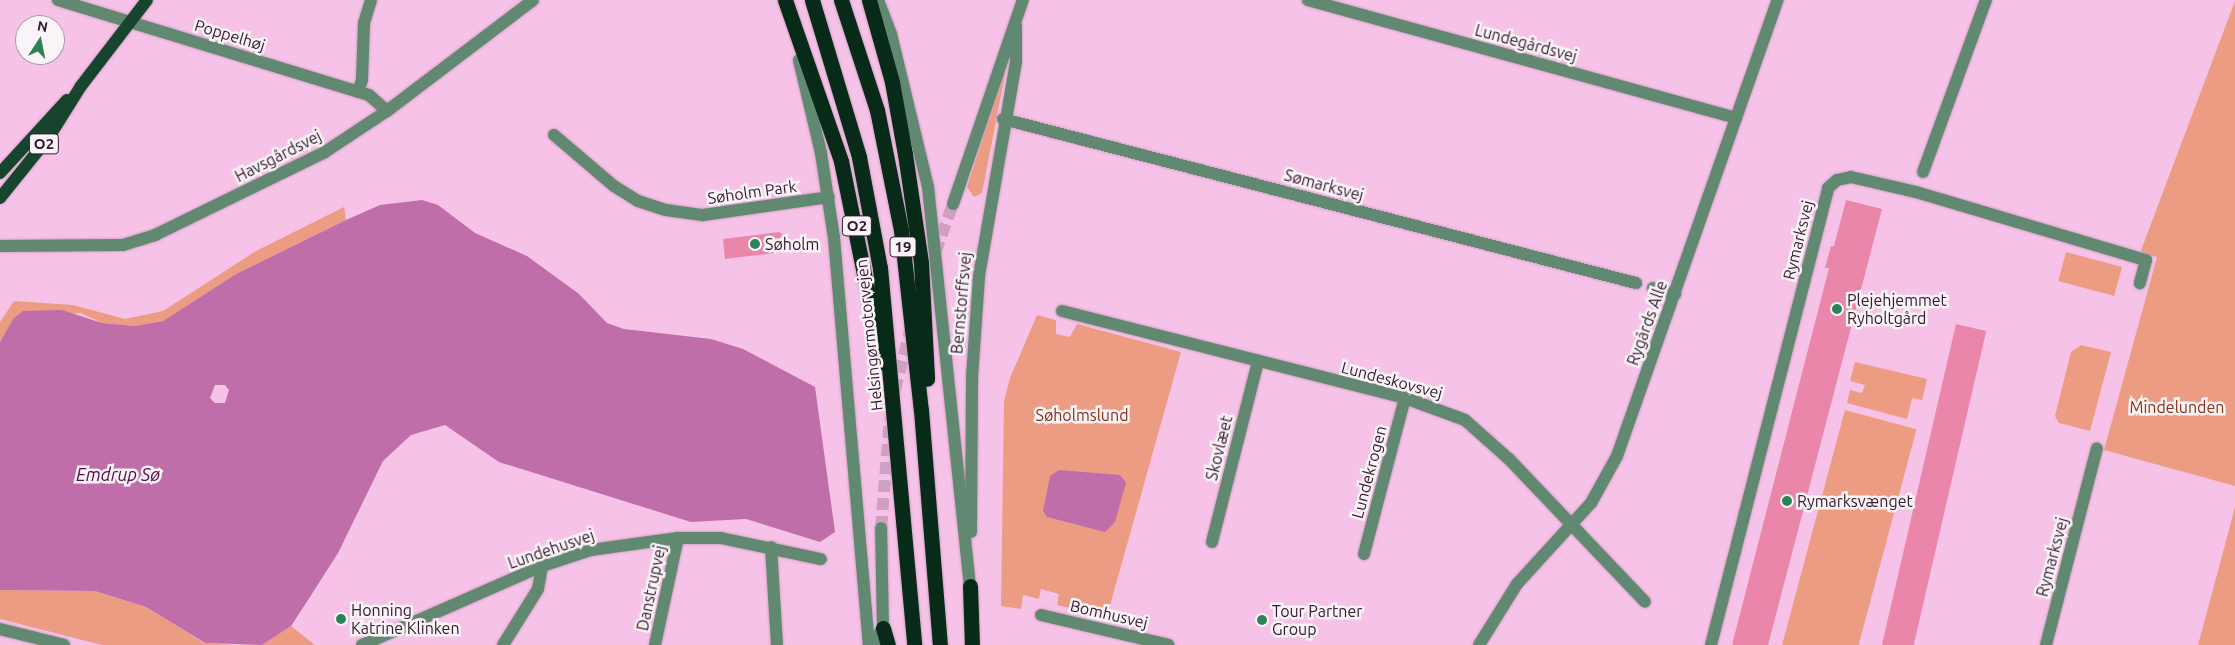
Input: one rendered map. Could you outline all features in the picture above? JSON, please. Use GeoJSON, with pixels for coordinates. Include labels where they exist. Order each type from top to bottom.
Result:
{"type":"FeatureCollection","features":[{"type":"Feature","properties":{"kind":"highway","name":"O2"},"geometry":{"type":"LineString","coordinates":[[785,0],[830,123],[856,217],[900,459]]}},
{"type":"Feature","properties":{"kind":"highway","name":"Helsingørmotorvejen"},"geometry":{"type":"LineString","coordinates":[[812,0],[845,101],[871,213],[887,318],[914,645]]}},
{"type":"Feature","properties":{"kind":"highway","name":"19"},"geometry":{"type":"LineString","coordinates":[[841,0],[877,110],[901,230],[928,501],[940,645]]}},
{"type":"Feature","properties":{"kind":"highway"},"geometry":{"type":"LineString","coordinates":[[869,0],[892,82],[921,263],[926,316],[928,501]]}},
{"type":"Feature","properties":{"kind":"highway"},"geometry":{"type":"LineString","coordinates":[[970,586],[972,645]]}},
{"type":"Feature","properties":{"kind":"highway"},"geometry":{"type":"LineString","coordinates":[[884,628],[888,645]]}},
{"type":"Feature","properties":{"kind":"main road","name":"O2"},"geometry":{"type":"LineString","coordinates":[[0,198],[49,137],[81,86],[147,0]]}},
{"type":"Feature","properties":{"kind":"main road","name":"O2"},"geometry":{"type":"LineString","coordinates":[[0,173],[37,128],[81,86]]}},
{"type":"Feature","properties":{"kind":"street","name":"Poppelhøj"},"geometry":{"type":"LineString","coordinates":[[58,0],[358,92],[374,98],[387,111]]}},
{"type":"Feature","properties":{"kind":"street"},"geometry":{"type":"LineString","coordinates":[[358,92],[362,80],[364,23],[371,0]]}},
{"type":"Feature","properties":{"kind":"street","name":"Havsgårdsvej"},"geometry":{"type":"LineString","coordinates":[[0,246],[123,245],[155,235],[325,152],[387,111],[533,0]]}},
{"type":"Feature","properties":{"kind":"street"},"geometry":{"type":"LineString","coordinates":[[781,0],[812,111],[828,197],[869,645]]}},
{"type":"Feature","properties":{"kind":"street"},"geometry":{"type":"LineString","coordinates":[[878,0],[891,34],[928,187],[943,295],[977,645]]}},
{"type":"Feature","properties":{"kind":"street","name":"Bernstorffsvej"},"geometry":{"type":"LineString","coordinates":[[953,204],[1000,58],[1016,26],[1023,0]]}},
{"type":"Feature","properties":{"kind":"street","name":"Lundegårdsvej"},"geometry":{"type":"LineString","coordinates":[[1308,0],[1736,118]]}},
{"type":"Feature","properties":{"kind":"street","name":"Rygårds Alle"},"geometry":{"type":"LineString","coordinates":[[1479,645],[1490,623],[1538,557],[1591,503],[1617,456],[1778,0]]}},
{"type":"Feature","properties":{"kind":"street"},"geometry":{"type":"LineString","coordinates":[[1924,172],[1986,0]]}},
{"type":"Feature","properties":{"kind":"street","name":"Bernstorffsvej"},"geometry":{"type":"LineString","coordinates":[[970,586],[974,328],[985,226],[1003,119],[1016,61],[1016,26]]}},
{"type":"Feature","properties":{"kind":"street","name":"Sømarksvej"},"geometry":{"type":"LineString","coordinates":[[1003,119],[1636,283]]}},
{"type":"Feature","properties":{"kind":"street","name":"Søholm Park"},"geometry":{"type":"LineString","coordinates":[[554,135],[614,186],[638,201],[666,210],[703,215],[828,197]]}},
{"type":"Feature","properties":{"kind":"street","name":"Rymarksvej"},"geometry":{"type":"LineString","coordinates":[[1711,645],[1828,188],[1837,180],[1851,177],[1916,192],[2146,260],[2140,283]]}},
{"type":"Feature","properties":{"kind":"street"},"geometry":{"type":"LineString","coordinates":[[1652,288],[1675,294]]}},
{"type":"Feature","properties":{"kind":"street","name":"Lundeskovsvej"},"geometry":{"type":"LineString","coordinates":[[1062,311],[1405,398],[1465,420],[1509,459],[1645,602]]}},
{"type":"Feature","properties":{"kind":"street","name":"Skovlæet"},"geometry":{"type":"LineString","coordinates":[[1212,542],[1258,361]]}},
{"type":"Feature","properties":{"kind":"street","name":"Lundekrogen"},"geometry":{"type":"LineString","coordinates":[[1364,554],[1405,398]]}},
{"type":"Feature","properties":{"kind":"street","name":"Rymarksvej"},"geometry":{"type":"LineString","coordinates":[[2046,645],[2097,448]]}},
{"type":"Feature","properties":{"kind":"street"},"geometry":{"type":"LineString","coordinates":[[880,645],[879,634],[884,628],[881,528]]}},
{"type":"Feature","properties":{"kind":"street","name":"Lundehusvej"},"geometry":{"type":"LineString","coordinates":[[362,645],[542,566],[591,550],[678,538],[721,538],[771,546],[821,559]]}},
{"type":"Feature","properties":{"kind":"street","name":"Danstrupvej"},"geometry":{"type":"LineString","coordinates":[[655,645],[678,538]]}},
{"type":"Feature","properties":{"kind":"street"},"geometry":{"type":"LineString","coordinates":[[771,546],[777,645]]}},
{"type":"Feature","properties":{"kind":"street"},"geometry":{"type":"LineString","coordinates":[[502,645],[538,588],[542,566]]}},
{"type":"Feature","properties":{"kind":"street","name":"Bomhusvej"},"geometry":{"type":"LineString","coordinates":[[1041,614],[1169,645]]}},
{"type":"Feature","properties":{"kind":"street"},"geometry":{"type":"LineString","coordinates":[[0,629],[64,645]]}},
{"type":"Feature","properties":{"kind":"green space","name":"Mindelunden"},"geometry":{"type":"Polygon","coordinates":[[[2235,1],[2235,486],[2104,450],[2157,257],[2140,253],[2235,1]]]}},
{"type":"Feature","properties":{"kind":"green space"},"geometry":{"type":"Polygon","coordinates":[[[1008,59],[982,193],[974,197],[967,187],[1008,59]]]}},
{"type":"Feature","properties":{"kind":"green space"},"geometry":{"type":"Polygon","coordinates":[[[344,207],[346,220],[236,274],[163,321],[135,326],[102,323],[81,313],[13,319],[0,342],[0,322],[14,301],[73,305],[125,319],[163,311],[256,251],[344,207]]]}},
{"type":"Feature","properties":{"kind":"green space"},"geometry":{"type":"Polygon","coordinates":[[[2066,252],[2122,267],[2114,296],[2058,281],[2066,252]]]}},
{"type":"Feature","properties":{"kind":"green space","name":"Søholmslund"},"geometry":{"type":"Polygon","coordinates":[[[1037,315],[1056,320],[1056,334],[1070,337],[1077,324],[1181,352],[1107,616],[1057,605],[1059,594],[1041,589],[1039,599],[1023,595],[1021,609],[1001,606],[1004,402],[1010,378],[1037,315]]]}},
{"type":"Feature","properties":{"kind":"green space"},"geometry":{"type":"Polygon","coordinates":[[[2081,345],[2111,352],[2090,431],[2059,423],[2055,416],[2071,352],[2081,345]]]}},
{"type":"Feature","properties":{"kind":"green space"},"geometry":{"type":"Polygon","coordinates":[[[1855,362],[1927,379],[1922,400],[1912,398],[1907,419],[1847,403],[1850,390],[1862,393],[1865,385],[1850,381],[1855,362]]]}},
{"type":"Feature","properties":{"kind":"green space"},"geometry":{"type":"Polygon","coordinates":[[[1845,410],[1916,429],[1859,645],[1782,645],[1845,410]]]}},
{"type":"Feature","properties":{"kind":"green space"},"geometry":{"type":"Polygon","coordinates":[[[2235,507],[2235,645],[2198,645],[2222,556],[2235,507]]]}},
{"type":"Feature","properties":{"kind":"green space"},"geometry":{"type":"Polygon","coordinates":[[[0,590],[95,591],[146,607],[204,643],[232,645],[102,645],[0,619],[0,590]]]}},
{"type":"Feature","properties":{"kind":"green space"},"geometry":{"type":"Polygon","coordinates":[[[291,626],[315,645],[262,645],[291,626]]]}},
{"type":"Feature","properties":{"kind":"water","name":"Emdrup Sø"},"geometry":{"type":"Polygon","coordinates":[[[422,200],[438,205],[475,233],[527,256],[579,294],[607,323],[624,329],[711,339],[743,349],[815,387],[835,532],[820,542],[746,519],[691,522],[499,462],[445,425],[411,435],[383,461],[338,553],[291,626],[262,645],[205,643],[146,607],[95,591],[0,590],[0,342],[13,319],[23,311],[62,310],[102,323],[135,326],[163,321],[236,274],[380,205],[422,200]],[[215,385],[210,398],[215,403],[225,403],[229,390],[225,385],[215,385]]]}},
{"type":"Feature","properties":{"kind":"water"},"geometry":{"type":"Polygon","coordinates":[[[1059,470],[1120,475],[1126,483],[1115,522],[1105,532],[1047,517],[1043,511],[1050,476],[1059,470]]]}},
{"type":"Feature","properties":{"kind":"building","name":"Rymarksvænget"},"geometry":{"type":"Polygon","coordinates":[[[1846,200],[1882,209],[1768,645],[1732,645],[1829,268],[1825,268],[1831,246],[1834,246],[1846,200]]]}},
{"type":"Feature","properties":{"kind":"building","name":"Søholm"},"geometry":{"type":"Polygon","coordinates":[[[779,232],[784,235],[786,248],[782,252],[725,259],[723,239],[779,232]]]}},
{"type":"Feature","properties":{"kind":"building","name":"Rymarksvænget"},"geometry":{"type":"Polygon","coordinates":[[[1956,324],[1986,331],[1914,645],[1882,645],[1956,324]]]}},
{"type":"Feature","properties":{"kind":"tunnel"},"geometry":{"type":"LineString","coordinates":[[923,286],[953,204]]}},
{"type":"Feature","properties":{"kind":"tunnel"},"geometry":{"type":"LineString","coordinates":[[895,390],[911,327]]}},
{"type":"Feature","properties":{"kind":"tunnel"},"geometry":{"type":"LineString","coordinates":[[881,528],[890,419]]}},
{"type":"Feature","properties":{"kind":"place","name":"Søholm"},"geometry":{"type":"Point","coordinates":[755,244]}},
{"type":"Feature","properties":{"kind":"place","name":"Plejehjemmet Ryholtgård"},"geometry":{"type":"Point","coordinates":[1837,309]}},
{"type":"Feature","properties":{"kind":"place","name":"Rymarksvænget"},"geometry":{"type":"Point","coordinates":[1787,501]}},
{"type":"Feature","properties":{"kind":"place","name":"Honning Katrine Klinken"},"geometry":{"type":"Point","coordinates":[341,619]}},
{"type":"Feature","properties":{"kind":"place","name":"Tour Partner Group"},"geometry":{"type":"Point","coordinates":[1262,620]}}]}
